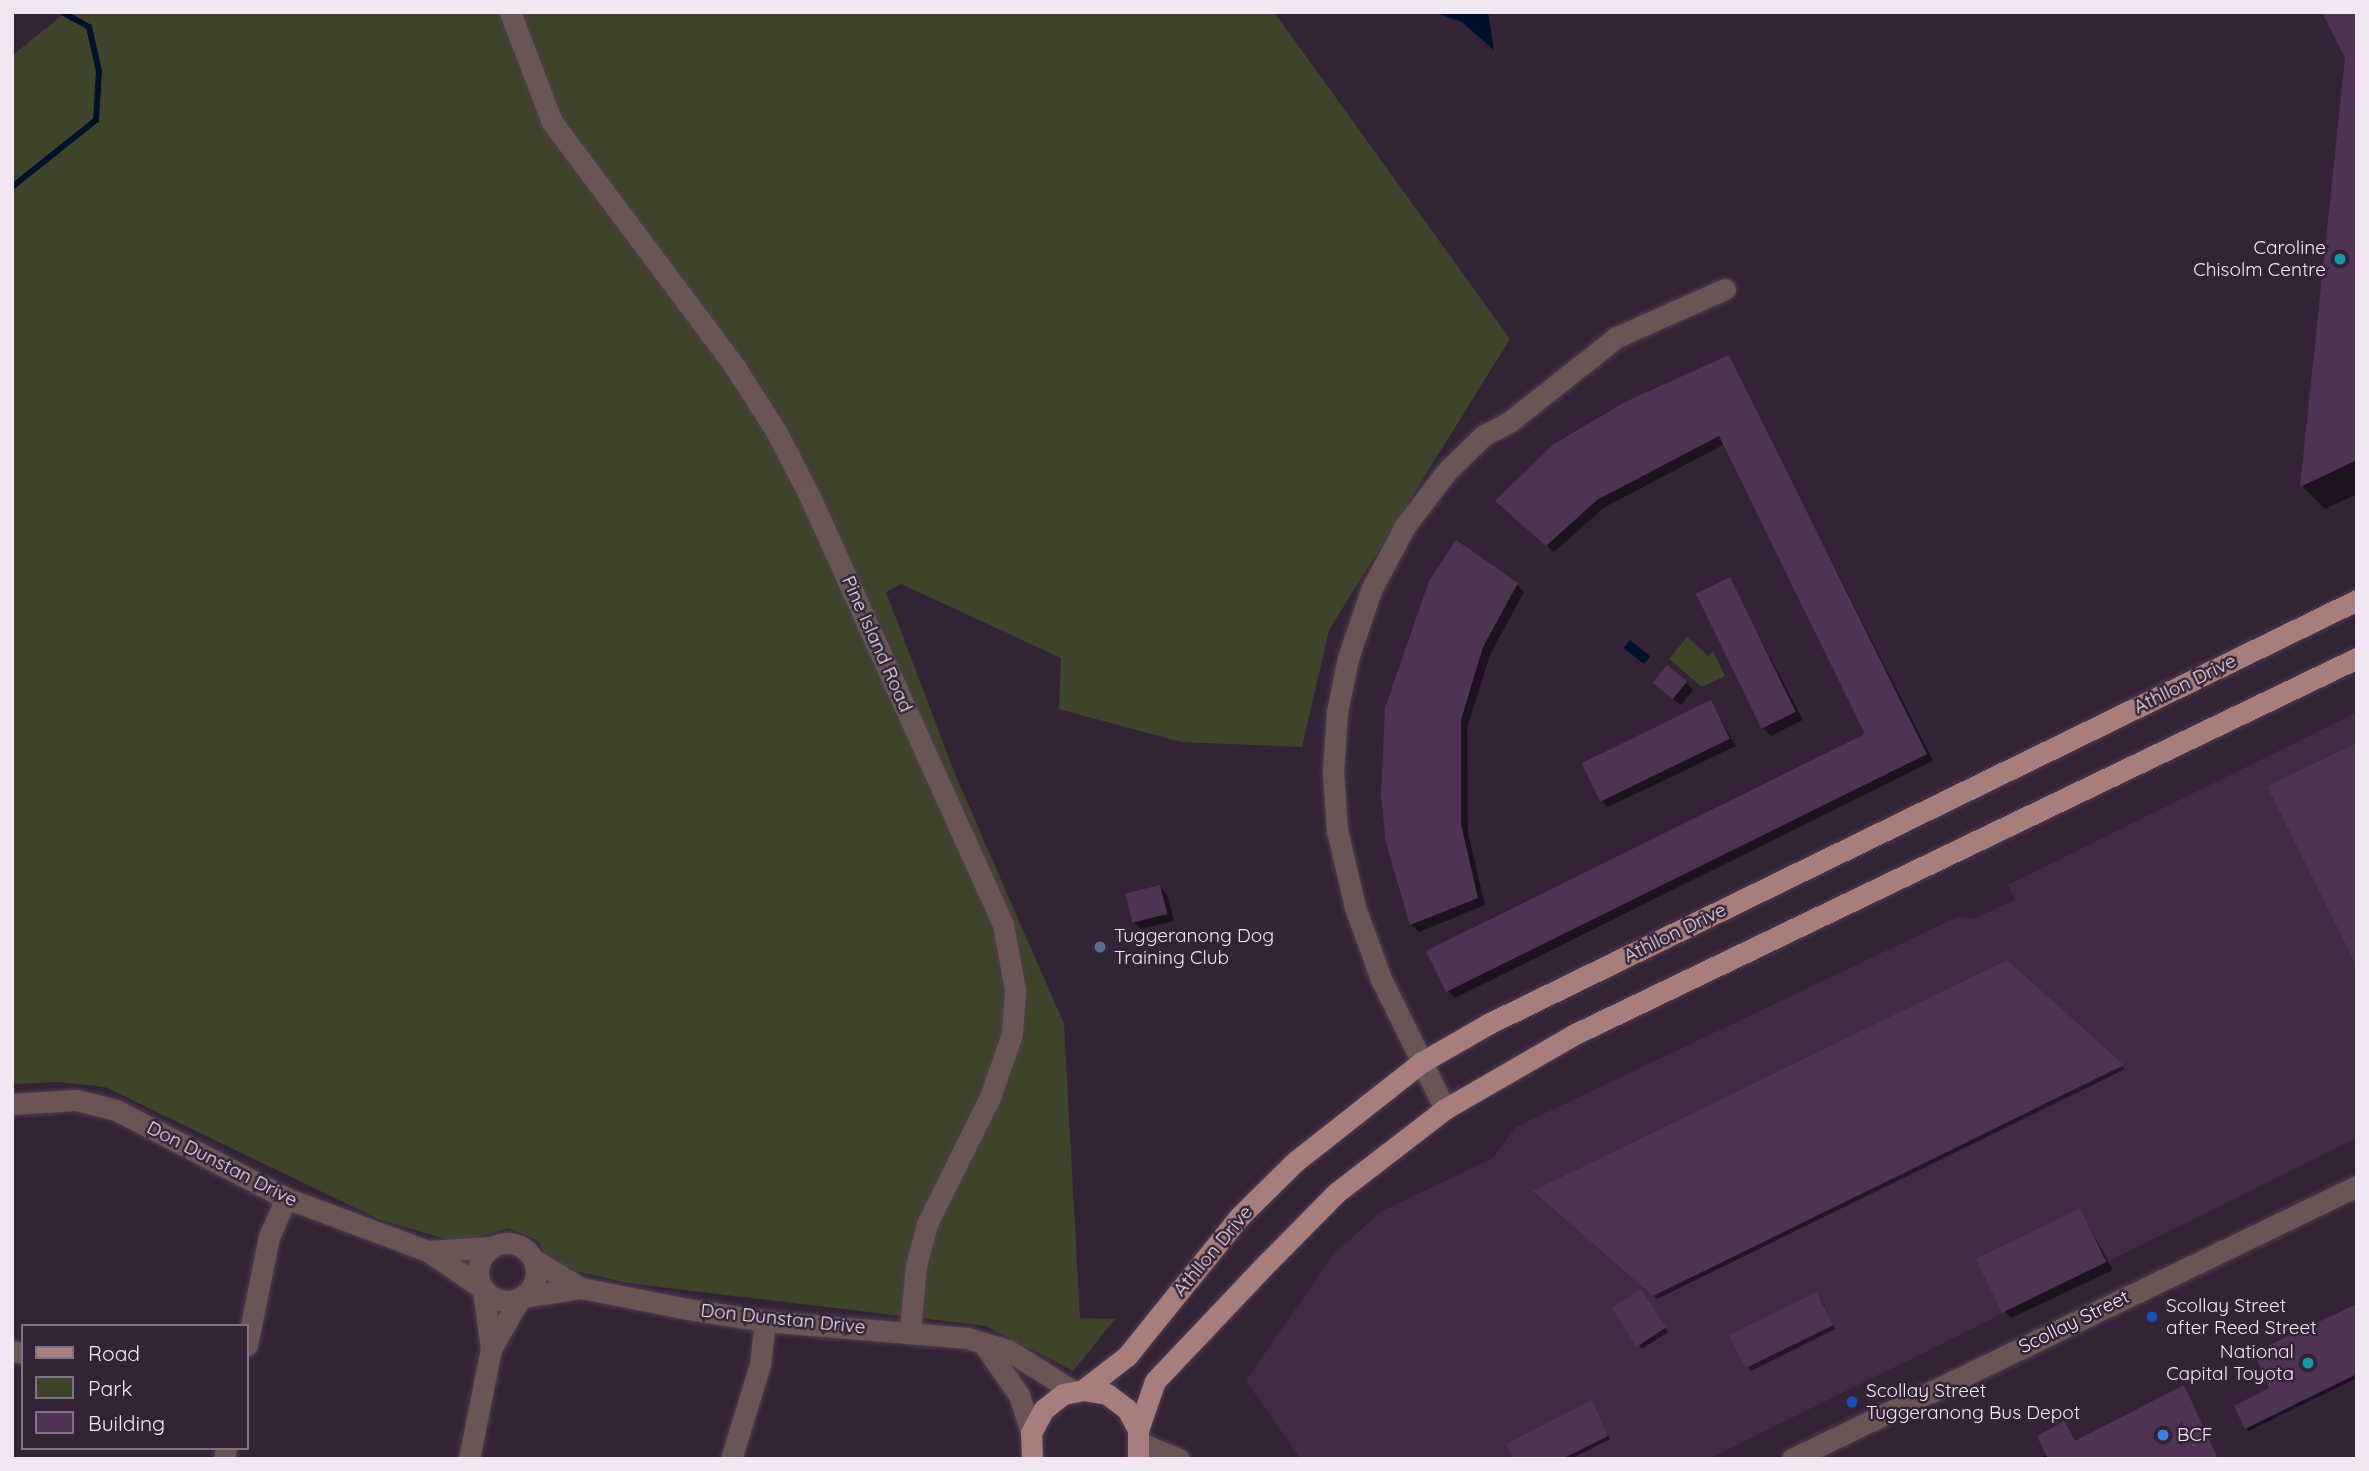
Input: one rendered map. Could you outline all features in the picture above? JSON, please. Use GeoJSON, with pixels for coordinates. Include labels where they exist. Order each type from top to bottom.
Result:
{"type":"FeatureCollection","features":[{"type":"Feature","properties":{"kind":"main road","name":"Athllon Drive"},"geometry":{"type":"LineString","coordinates":[[1031,1433],[1044,1409],[1078,1390],[1127,1356],[1232,1226],[1296,1161],[1422,1062],[1499,1018],[2357,600]]}},
{"type":"Feature","properties":{"kind":"main road"},"geometry":{"type":"LineString","coordinates":[[2328,615],[2357,607]]}},
{"type":"Feature","properties":{"kind":"main road"},"geometry":{"type":"LineString","coordinates":[[1139,1444],[1155,1381],[1336,1193],[1445,1109],[1573,1035],[2357,658]]}},
{"type":"Feature","properties":{"kind":"main road"},"geometry":{"type":"LineString","coordinates":[[1078,1390],[1118,1401],[1139,1444]]}},
{"type":"Feature","properties":{"kind":"main road"},"geometry":{"type":"LineString","coordinates":[[1031,1433],[1032,1459]]}},
{"type":"Feature","properties":{"kind":"street","name":"Pine Island Road"},"geometry":{"type":"LineString","coordinates":[[510,12],[552,122],[734,367],[776,430],[810,497],[1003,924],[1015,990],[1009,1045],[990,1097],[927,1224],[916,1266],[910,1331]]}},
{"type":"Feature","properties":{"kind":"street"},"geometry":{"type":"LineString","coordinates":[[1445,1109],[1363,931],[1337,830],[1333,772],[1337,712],[1348,658],[1371,590],[1405,526],[1447,471],[1484,435],[1508,423],[1617,337],[1725,289]]}},
{"type":"Feature","properties":{"kind":"street","name":"Don Dunstan Drive"},"geometry":{"type":"LineString","coordinates":[[12,1104],[76,1100],[116,1110],[286,1198],[428,1251],[483,1289]]}},
{"type":"Feature","properties":{"kind":"street","name":"Scollay Street"},"geometry":{"type":"LineString","coordinates":[[1792,1459],[2357,1186]]}},
{"type":"Feature","properties":{"kind":"street"},"geometry":{"type":"LineString","coordinates":[[248,1340],[269,1237],[286,1198]]}},
{"type":"Feature","properties":{"kind":"street"},"geometry":{"type":"LineString","coordinates":[[469,1459],[491,1349],[480,1261],[491,1247],[515,1244],[534,1259],[533,1285],[521,1298],[491,1349]]}},
{"type":"Feature","properties":{"kind":"street","name":"Don Dunstan Drive"},"geometry":{"type":"LineString","coordinates":[[428,1251],[491,1247]]}},
{"type":"Feature","properties":{"kind":"street","name":"Don Dunstan Drive"},"geometry":{"type":"LineString","coordinates":[[534,1259],[581,1288]]}},
{"type":"Feature","properties":{"kind":"street","name":"Don Dunstan Drive"},"geometry":{"type":"LineString","coordinates":[[521,1298],[581,1288],[765,1321],[910,1331],[967,1338],[985,1346],[1008,1350],[1078,1390]]}},
{"type":"Feature","properties":{"kind":"street"},"geometry":{"type":"LineString","coordinates":[[483,1289],[504,1301],[521,1298]]}},
{"type":"Feature","properties":{"kind":"street"},"geometry":{"type":"LineString","coordinates":[[731,1459],[760,1365],[765,1321]]}},
{"type":"Feature","properties":{"kind":"street"},"geometry":{"type":"LineString","coordinates":[[985,1346],[1019,1395],[1031,1433]]}},
{"type":"Feature","properties":{"kind":"street"},"geometry":{"type":"LineString","coordinates":[[1139,1444],[1179,1459]]}},
{"type":"Feature","properties":{"kind":"shaded area"},"geometry":{"type":"Polygon","coordinates":[[[2357,712],[2357,1138],[1709,1459],[1301,1459],[1246,1381],[1332,1256],[1380,1212],[1493,1158],[1516,1127],[1957,917],[1975,918],[2015,900],[2008,885],[2357,712]]]}},
{"type":"Feature","properties":{"kind":"green space"},"geometry":{"type":"Polygon","coordinates":[[[66,12],[1274,12],[1510,339],[1329,630],[1302,747],[1181,742],[1059,709],[1061,658],[901,584],[886,592],[955,774],[1064,1024],[1080,1318],[1115,1319],[1073,1371],[986,1326],[627,1283],[576,1271],[546,1256],[538,1241],[509,1228],[459,1243],[378,1219],[105,1087],[59,1082],[12,1084],[12,56],[66,12]]]}},
{"type":"Feature","properties":{"kind":"green space"},"geometry":{"type":"Polygon","coordinates":[[[1687,637],[1708,656],[1713,651],[1725,676],[1702,687],[1669,659],[1687,637]]]}},
{"type":"Feature","properties":{"kind":"water"},"geometry":{"type":"Polygon","coordinates":[[[1433,12],[1488,12],[1494,50],[1462,22],[1433,12]]]}},
{"type":"Feature","properties":{"kind":"water"},"geometry":{"type":"Polygon","coordinates":[[[1630,640],[1650,656],[1644,664],[1624,648],[1630,640]]]}},
{"type":"Feature","properties":{"kind":"building","name":"Caroline Chisolm Centre"},"geometry":{"type":"Polygon","coordinates":[[[2322,12],[2357,12],[2357,460],[2300,487],[2345,58],[2322,12]]]}},
{"type":"Feature","properties":{"kind":"building"},"geometry":{"type":"Polygon","coordinates":[[[1729,355],[1927,754],[1446,992],[1426,951],[1865,734],[1719,436],[1597,500],[1546,546],[1495,501],[1554,444],[1625,402],[1729,355]]]}},
{"type":"Feature","properties":{"kind":"building"},"geometry":{"type":"Polygon","coordinates":[[[1456,540],[1518,583],[1483,647],[1461,720],[1461,824],[1478,898],[1410,925],[1386,843],[1381,795],[1385,708],[1429,581],[1456,540]]]}},
{"type":"Feature","properties":{"kind":"building"},"geometry":{"type":"Polygon","coordinates":[[[1730,577],[1796,712],[1762,728],[1696,594],[1730,577]]]}},
{"type":"Feature","properties":{"kind":"building"},"geometry":{"type":"Polygon","coordinates":[[[1667,665],[1687,681],[1673,699],[1653,683],[1667,665]]]}},
{"type":"Feature","properties":{"kind":"building"},"geometry":{"type":"Polygon","coordinates":[[[1711,700],[1730,739],[1600,802],[1582,763],[1711,700]]]}},
{"type":"Feature","properties":{"kind":"building"},"geometry":{"type":"Polygon","coordinates":[[[2357,743],[2357,967],[2267,786],[2357,743]]]}},
{"type":"Feature","properties":{"kind":"building"},"geometry":{"type":"Polygon","coordinates":[[[1160,885],[1167,914],[1132,923],[1125,894],[1160,885]]]}},
{"type":"Feature","properties":{"kind":"building"},"geometry":{"type":"Polygon","coordinates":[[[2007,960],[2124,1065],[1653,1296],[1533,1191],[2007,960]]]}},
{"type":"Feature","properties":{"kind":"building"},"geometry":{"type":"Polygon","coordinates":[[[2080,1208],[2106,1262],[2002,1313],[1976,1259],[2080,1208]]]}},
{"type":"Feature","properties":{"kind":"building"},"geometry":{"type":"Polygon","coordinates":[[[1641,1289],[1666,1328],[1637,1347],[1612,1308],[1641,1289]]]}},
{"type":"Feature","properties":{"kind":"building"},"geometry":{"type":"Polygon","coordinates":[[[1817,1292],[1833,1325],[1745,1368],[1729,1335],[1817,1292]]]}},
{"type":"Feature","properties":{"kind":"building","name":"National Capital Toyota"},"geometry":{"type":"Polygon","coordinates":[[[2357,1304],[2357,1374],[2245,1429],[2234,1406],[2269,1388],[2254,1352],[2357,1304]]]}},
{"type":"Feature","properties":{"kind":"building"},"geometry":{"type":"Polygon","coordinates":[[[2184,1385],[2218,1459],[2048,1459],[2037,1436],[2064,1421],[2075,1441],[2184,1385]]]}},
{"type":"Feature","properties":{"kind":"building"},"geometry":{"type":"Polygon","coordinates":[[[1592,1400],[1608,1436],[1562,1459],[1513,1459],[1506,1444],[1592,1400]]]}},
{"type":"Feature","properties":{"kind":"waterway"},"geometry":{"type":"LineString","coordinates":[[12,187],[96,120],[99,71],[89,27],[62,12]]}},
{"type":"Feature","properties":{"kind":"place","name":"Caroline Chisolm Centre"},"geometry":{"type":"Point","coordinates":[2340,259]}},
{"type":"Feature","properties":{"kind":"place","name":"Tuggeranong Dog Training Club"},"geometry":{"type":"Point","coordinates":[1100,947]}},
{"type":"Feature","properties":{"kind":"place","name":"Scollay Street after Reed Street"},"geometry":{"type":"Point","coordinates":[2152,1317]}},
{"type":"Feature","properties":{"kind":"place","name":"National Capital Toyota"},"geometry":{"type":"Point","coordinates":[2308,1363]}},
{"type":"Feature","properties":{"kind":"place","name":"Scollay Street Tuggeranong Bus Depot"},"geometry":{"type":"Point","coordinates":[1852,1402]}},
{"type":"Feature","properties":{"kind":"place","name":"BCF"},"geometry":{"type":"Point","coordinates":[2163,1435]}}]}
